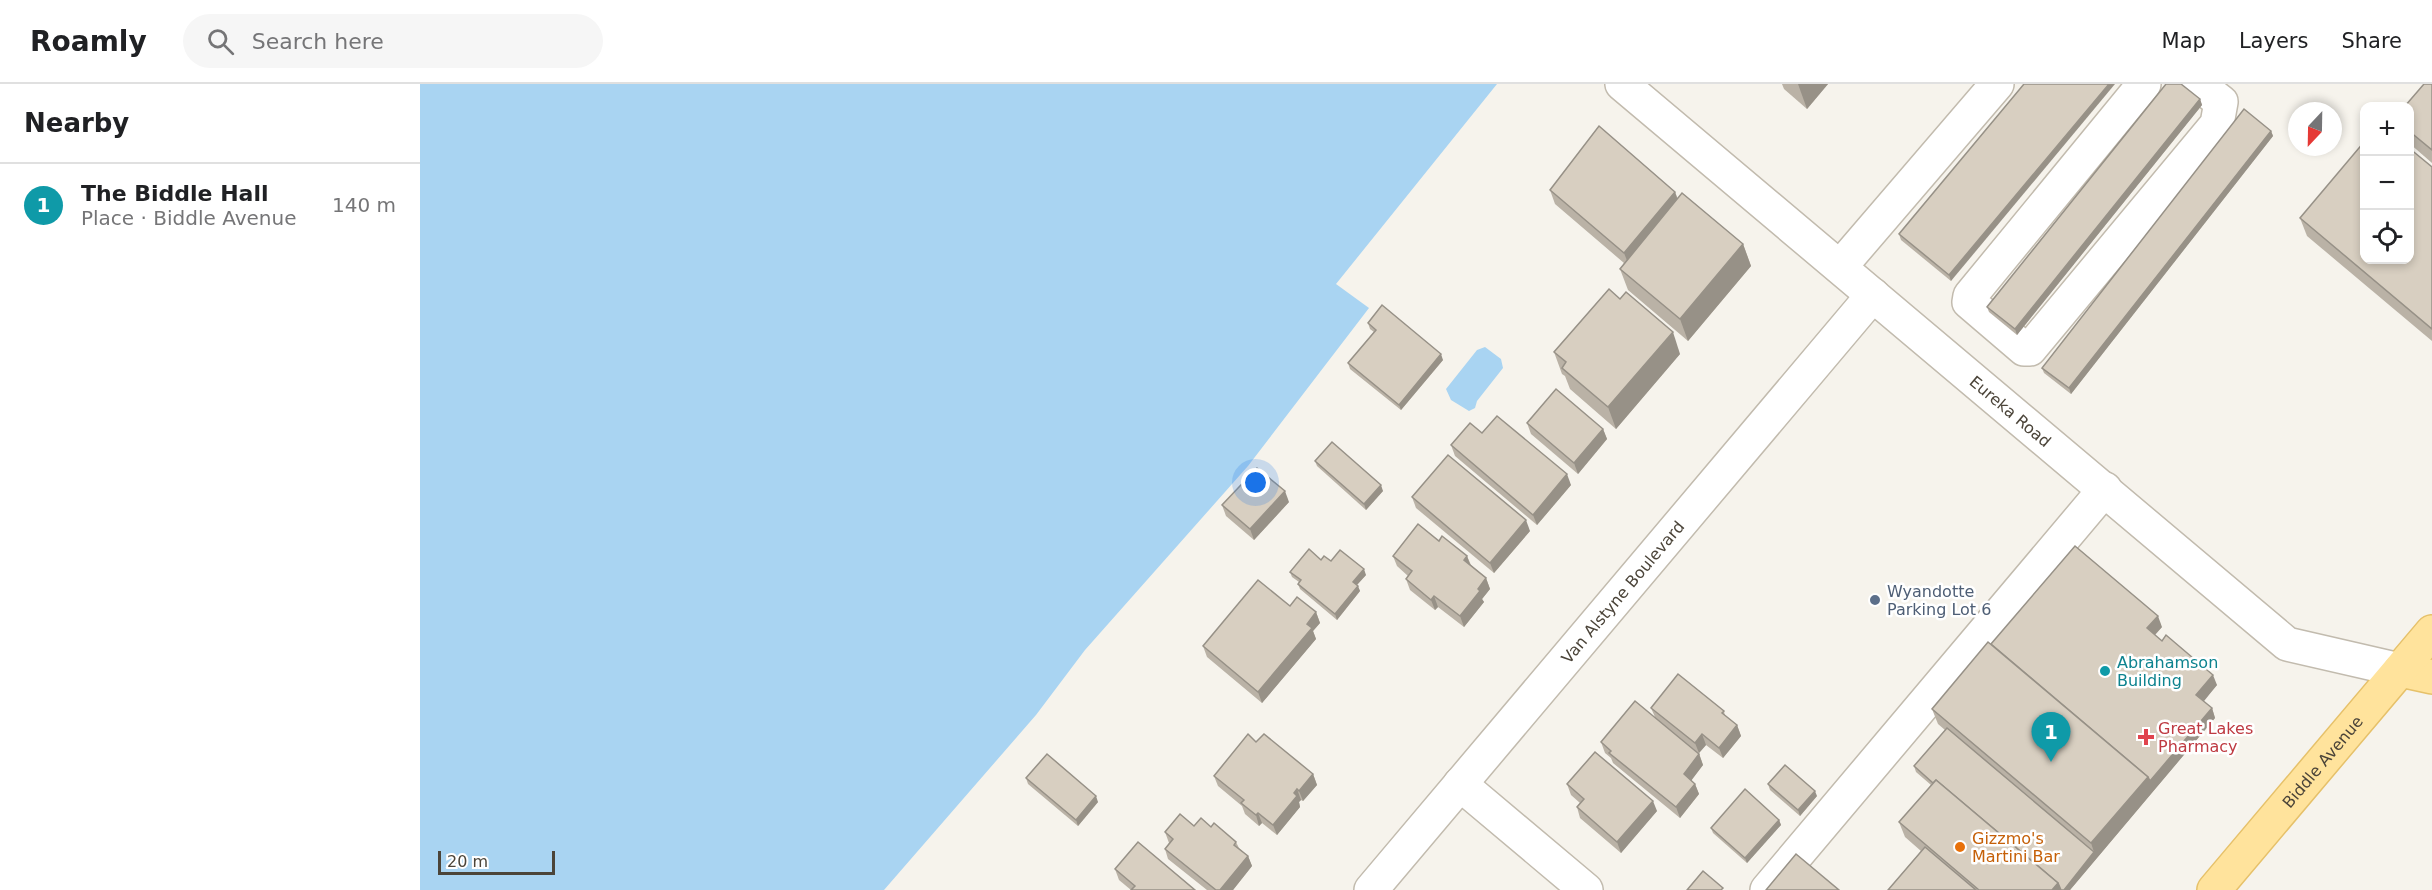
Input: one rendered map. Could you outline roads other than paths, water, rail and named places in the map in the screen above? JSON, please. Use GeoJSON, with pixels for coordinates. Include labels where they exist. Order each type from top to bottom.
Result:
{"type":"FeatureCollection","features":[{"type":"Feature","properties":{"kind":"main road","name":"Biddle Avenue"},"geometry":{"type":"LineString","coordinates":[[2214,890],[2432,632]]}},
{"type":"Feature","properties":{"kind":"main road","name":"Eureka Road"},"geometry":{"type":"LineString","coordinates":[[2400,670],[2432,677]]}},
{"type":"Feature","properties":{"kind":"street","name":"Eureka Road"},"geometry":{"type":"LineString","coordinates":[[1622,84],[2287,644],[2400,670]]}},
{"type":"Feature","properties":{"kind":"street"},"geometry":{"type":"LineString","coordinates":[[1840,267],[1998,84]]}},
{"type":"Feature","properties":{"kind":"street"},"geometry":{"type":"LineString","coordinates":[[2144,84],[1970,296],[1969,302],[2024,349],[2030,349],[2217,124],[2221,102],[2198,84]]}},
{"type":"Feature","properties":{"kind":"street","name":"Van Alstyne Boulevard"},"geometry":{"type":"LineString","coordinates":[[1371,890],[1873,295]]}},
{"type":"Feature","properties":{"kind":"street"},"geometry":{"type":"LineString","coordinates":[[1767,890],[2104,489]]}},
{"type":"Feature","properties":{"kind":"street"},"geometry":{"type":"LineString","coordinates":[[1460,784],[1586,890]]}},
{"type":"Feature","properties":{"kind":"water"},"geometry":{"type":"Polygon","coordinates":[[[420,84],[1497,84],[1336,284],[1369,308],[1248,466],[1085,650],[1036,715],[884,890],[420,890],[420,84]]]}},
{"type":"Feature","properties":{"kind":"water"},"geometry":{"type":"Polygon","coordinates":[[[1485,347],[1501,359],[1503,368],[1477,401],[1475,408],[1469,411],[1451,400],[1446,389],[1477,350],[1485,347]]]}},
{"type":"Feature","properties":{"kind":"place","name":"Wyandotte Parking Lot 6"},"geometry":{"type":"Point","coordinates":[1875,600]}},
{"type":"Feature","properties":{"kind":"place","name":"Abrahamson Building"},"geometry":{"type":"Point","coordinates":[2105,671]}},
{"type":"Feature","properties":{"kind":"place","name":"Great Lakes Pharmacy"},"geometry":{"type":"Point","coordinates":[2146,737]}},
{"type":"Feature","properties":{"kind":"place","name":"The Biddle Hall"},"geometry":{"type":"Point","coordinates":[2051,762]}},
{"type":"Feature","properties":{"kind":"place","name":"Gizzmo's Martini Bar"},"geometry":{"type":"Point","coordinates":[1960,847]}}]}
